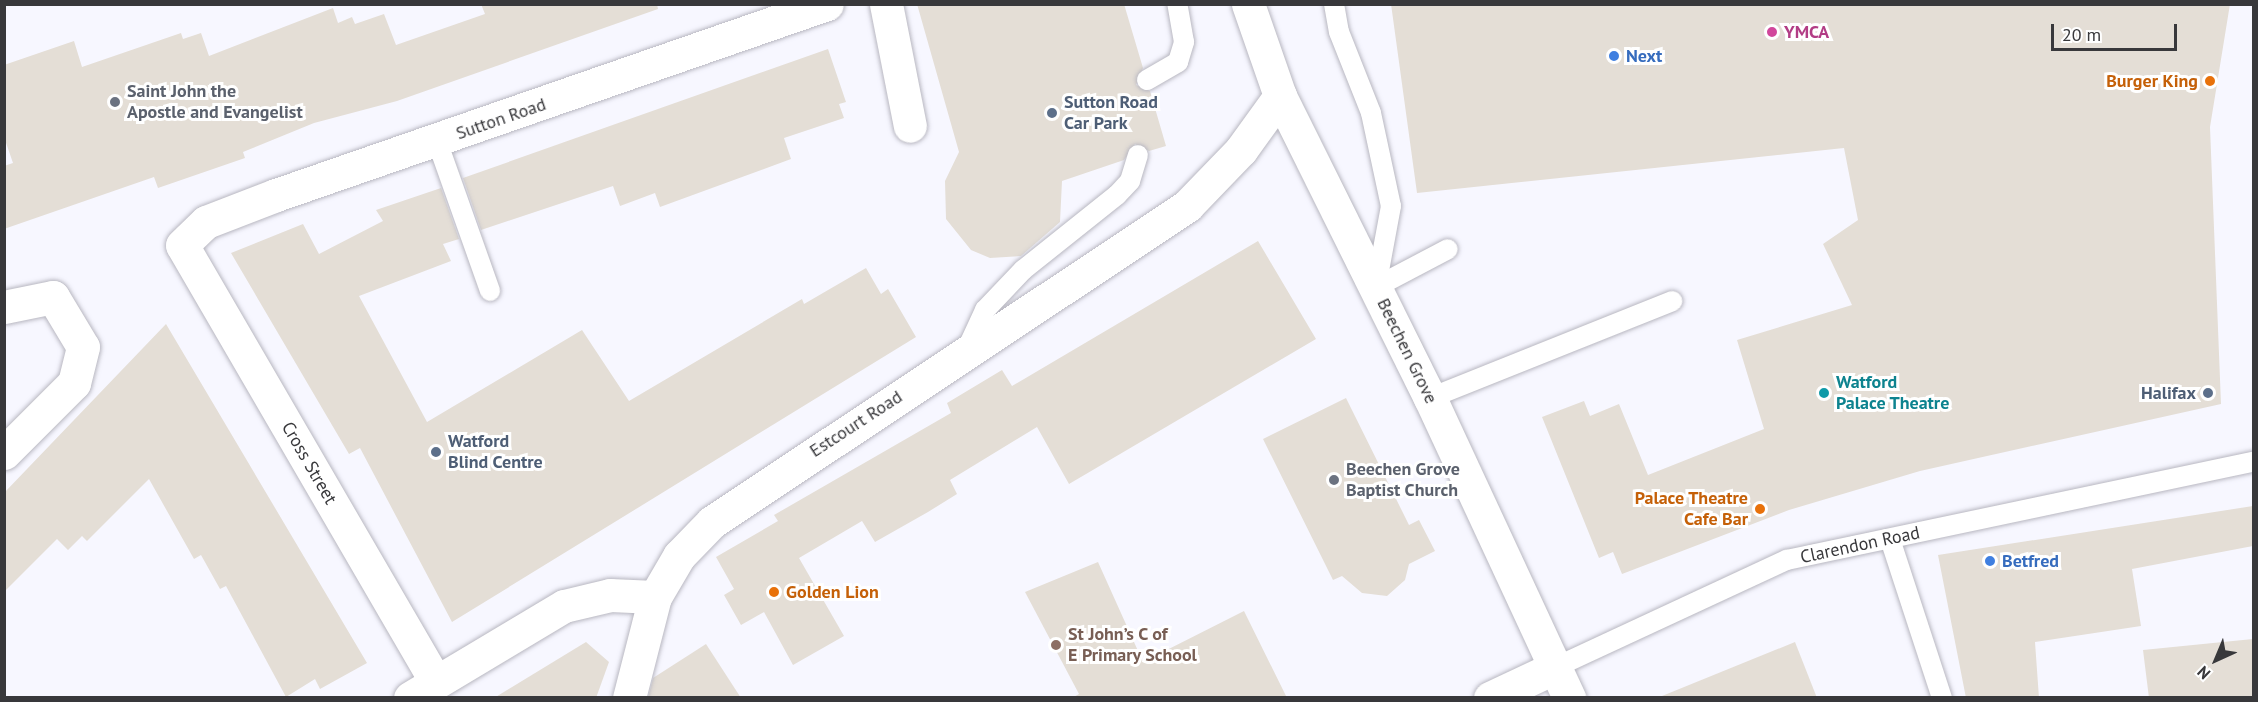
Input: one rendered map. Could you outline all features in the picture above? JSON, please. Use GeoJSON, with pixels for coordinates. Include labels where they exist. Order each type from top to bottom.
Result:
{"type":"FeatureCollection","features":[{"type":"Feature","properties":{"kind":"street","name":"Sutton Road"},"geometry":{"type":"LineString","coordinates":[[182,245],[206,222],[827,4]]}},
{"type":"Feature","properties":{"kind":"street"},"geometry":{"type":"LineString","coordinates":[[886,4],[910,126]]}},
{"type":"Feature","properties":{"kind":"street","name":"Beechen Grove"},"geometry":{"type":"LineString","coordinates":[[1248,4],[1280,96],[1430,398],[1569,698]]}},
{"type":"Feature","properties":{"kind":"street","name":"Estcourt Road"},"geometry":{"type":"LineString","coordinates":[[629,698],[655,597],[679,556],[712,522],[1187,206],[1241,150],[1280,96]]}},
{"type":"Feature","properties":{"kind":"street","name":"Cross Street"},"geometry":{"type":"LineString","coordinates":[[182,245],[423,690]]}},
{"type":"Feature","properties":{"kind":"street"},"geometry":{"type":"LineString","coordinates":[[4,453],[74,383],[83,347],[53,297],[14,303]]}},
{"type":"Feature","properties":{"kind":"street"},"geometry":{"type":"LineString","coordinates":[[423,690],[564,606],[610,595],[655,597]]}},
{"type":"Feature","properties":{"kind":"street","name":"Clarendon Road"},"geometry":{"type":"LineString","coordinates":[[1490,698],[1556,668]]}},
{"type":"Feature","properties":{"kind":"lane"},"geometry":{"type":"LineString","coordinates":[[1166,4],[1184,42]]}},
{"type":"Feature","properties":{"kind":"lane"},"geometry":{"type":"LineString","coordinates":[[1147,80],[1178,62],[1184,42],[1177,4]]}},
{"type":"Feature","properties":{"kind":"lane"},"geometry":{"type":"LineString","coordinates":[[1334,4],[1339,32],[1371,113],[1391,206],[1376,287]]}},
{"type":"Feature","properties":{"kind":"lane"},"geometry":{"type":"LineString","coordinates":[[437,141],[490,291]]}},
{"type":"Feature","properties":{"kind":"lane"},"geometry":{"type":"LineString","coordinates":[[966,352],[986,310],[1023,270],[1117,195],[1130,181],[1138,155]]}},
{"type":"Feature","properties":{"kind":"lane"},"geometry":{"type":"LineString","coordinates":[[1376,287],[1448,249]]}},
{"type":"Feature","properties":{"kind":"lane"},"geometry":{"type":"LineString","coordinates":[[1430,398],[1672,301]]}},
{"type":"Feature","properties":{"kind":"lane","name":"Clarendon Road"},"geometry":{"type":"LineString","coordinates":[[1556,668],[1787,560],[2253,462]]}},
{"type":"Feature","properties":{"kind":"lane"},"geometry":{"type":"LineString","coordinates":[[1890,538],[1942,698]]}},
{"type":"Feature","properties":{"kind":"building"},"geometry":{"type":"Polygon","coordinates":[[[481,4],[657,4],[658,9],[397,101],[314,123],[243,152],[245,158],[158,188],[154,177],[4,229],[4,166],[13,163],[4,137],[4,65],[74,41],[82,67],[181,33],[183,39],[201,33],[209,56],[333,8],[338,23],[352,17],[355,24],[384,14],[396,45],[485,14],[481,4]]]}},
{"type":"Feature","properties":{"kind":"building","name":"Sutton Road Car Park"},"geometry":{"type":"Polygon","coordinates":[[[917,4],[1124,4],[1143,68],[1136,85],[1150,91],[1166,146],[1149,151],[1135,144],[1124,160],[1062,181],[1060,222],[1021,256],[990,258],[971,250],[946,219],[945,181],[959,152],[917,4]]]}},
{"type":"Feature","properties":{"kind":"building"},"geometry":{"type":"Polygon","coordinates":[[[1391,4],[2230,4],[2210,127],[2221,404],[1920,471],[1789,510],[1622,574],[1613,552],[1599,558],[1542,417],[1584,401],[1590,416],[1619,404],[1648,475],[1764,429],[1737,340],[1852,305],[1823,244],[1858,220],[1844,148],[1417,193],[1391,4]]]}},
{"type":"Feature","properties":{"kind":"building"},"geometry":{"type":"Polygon","coordinates":[[[828,49],[846,102],[839,104],[844,118],[784,138],[791,159],[660,207],[655,193],[620,206],[613,186],[481,230],[463,178],[828,49]]]}},
{"type":"Feature","properties":{"kind":"building"},"geometry":{"type":"Polygon","coordinates":[[[441,188],[459,239],[443,244],[451,261],[359,296],[427,422],[582,330],[629,401],[802,299],[804,304],[866,268],[881,294],[888,289],[916,337],[452,622],[360,448],[349,454],[231,253],[303,224],[319,254],[383,221],[376,210],[441,188]]]}},
{"type":"Feature","properties":{"kind":"building"},"geometry":{"type":"Polygon","coordinates":[[[1258,241],[1316,339],[1069,484],[1037,427],[950,480],[957,494],[875,542],[862,521],[799,558],[844,636],[793,665],[764,612],[741,625],[724,595],[734,589],[716,557],[778,521],[774,515],[951,413],[947,403],[1002,370],[1012,386],[1258,241]]]}},
{"type":"Feature","properties":{"kind":"building"},"geometry":{"type":"Polygon","coordinates":[[[166,324],[367,663],[320,689],[315,679],[286,697],[226,586],[220,589],[201,555],[194,559],[149,479],[87,541],[82,536],[68,550],[57,539],[4,592],[4,493],[166,324]]]}},
{"type":"Feature","properties":{"kind":"building","name":"Beechen Grove Baptist Church"},"geometry":{"type":"Polygon","coordinates":[[[1346,398],[1409,525],[1419,520],[1435,551],[1409,564],[1405,580],[1387,596],[1362,593],[1342,576],[1333,580],[1263,439],[1346,398]]]}},
{"type":"Feature","properties":{"kind":"building"},"geometry":{"type":"Polygon","coordinates":[[[2253,506],[2253,546],[2132,569],[2141,626],[2035,642],[2039,698],[1966,698],[1938,555],[2253,506]]]}},
{"type":"Feature","properties":{"kind":"building"},"geometry":{"type":"Polygon","coordinates":[[[1098,562],[1143,662],[1244,611],[1287,698],[1072,698],[1079,694],[1025,592],[1098,562]]]}},
{"type":"Feature","properties":{"kind":"building"},"geometry":{"type":"Polygon","coordinates":[[[2253,639],[2253,698],[2149,698],[2143,650],[2253,639]]]}},
{"type":"Feature","properties":{"kind":"building"},"geometry":{"type":"Polygon","coordinates":[[[586,642],[609,662],[596,698],[494,698],[586,642]]]}},
{"type":"Feature","properties":{"kind":"building"},"geometry":{"type":"Polygon","coordinates":[[[1795,642],[1817,698],[1662,698],[1662,696],[1795,642]]]}},
{"type":"Feature","properties":{"kind":"building"},"geometry":{"type":"Polygon","coordinates":[[[706,644],[741,698],[648,698],[653,678],[706,644]]]}},
{"type":"Feature","properties":{"kind":"place","name":"YMCA"},"geometry":{"type":"Point","coordinates":[1772,32]}},
{"type":"Feature","properties":{"kind":"place","name":"Next"},"geometry":{"type":"Point","coordinates":[1614,56]}},
{"type":"Feature","properties":{"kind":"place","name":"Burger King"},"geometry":{"type":"Point","coordinates":[2210,81]}},
{"type":"Feature","properties":{"kind":"place","name":"Saint John the Apostle and Evangelist"},"geometry":{"type":"Point","coordinates":[115,102]}},
{"type":"Feature","properties":{"kind":"place","name":"Sutton Road Car Park"},"geometry":{"type":"Point","coordinates":[1052,113]}},
{"type":"Feature","properties":{"kind":"place","name":"Watford Palace Theatre"},"geometry":{"type":"Point","coordinates":[1824,393]}},
{"type":"Feature","properties":{"kind":"place","name":"Halifax"},"geometry":{"type":"Point","coordinates":[2208,393]}},
{"type":"Feature","properties":{"kind":"place","name":"Watford Blind Centre"},"geometry":{"type":"Point","coordinates":[436,452]}},
{"type":"Feature","properties":{"kind":"place","name":"Beechen Grove Baptist Church"},"geometry":{"type":"Point","coordinates":[1334,480]}},
{"type":"Feature","properties":{"kind":"place","name":"Palace Theatre Cafe Bar"},"geometry":{"type":"Point","coordinates":[1760,509]}},
{"type":"Feature","properties":{"kind":"place","name":"Betfred"},"geometry":{"type":"Point","coordinates":[1990,561]}},
{"type":"Feature","properties":{"kind":"place","name":"Golden Lion"},"geometry":{"type":"Point","coordinates":[774,592]}},
{"type":"Feature","properties":{"kind":"place","name":"St John’s C of E Primary School"},"geometry":{"type":"Point","coordinates":[1056,645]}}]}
